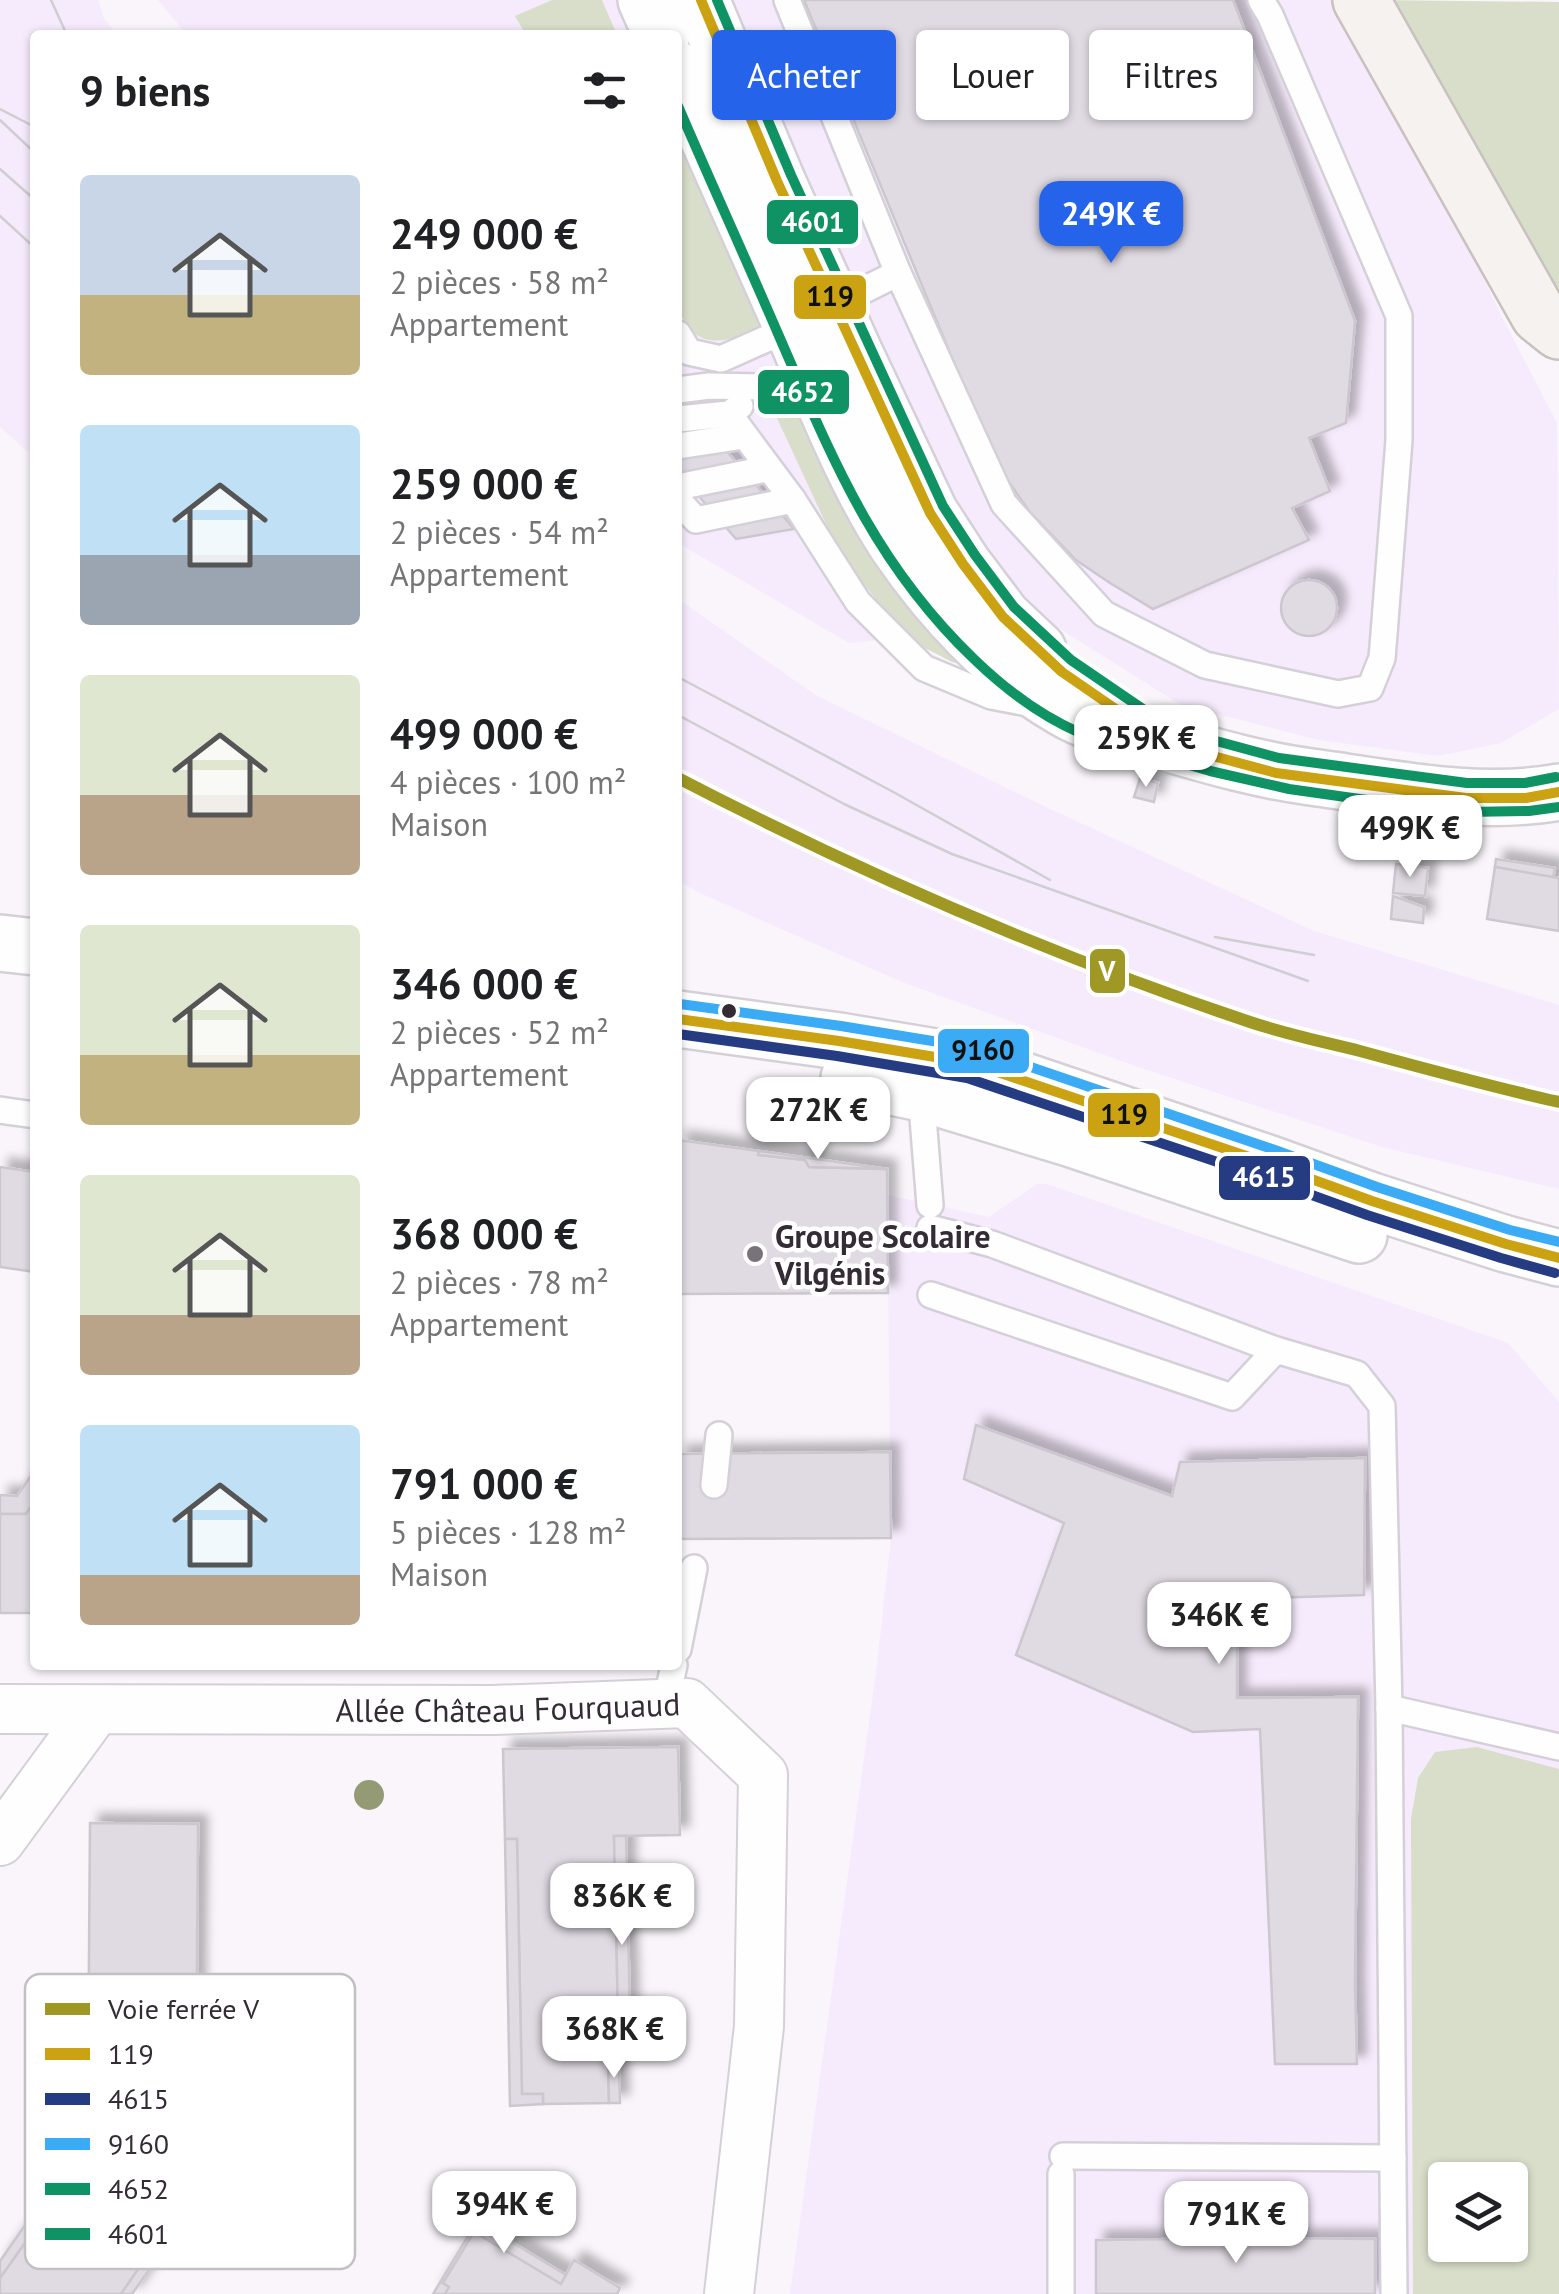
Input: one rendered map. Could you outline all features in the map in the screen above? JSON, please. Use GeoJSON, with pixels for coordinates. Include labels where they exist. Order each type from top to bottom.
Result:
{"type":"FeatureCollection","features":[{"type":"Feature","properties":{"kind":"main road"},"geometry":{"type":"LineString","coordinates":[[1361,0],[1539,315],[1559,331]]}},
{"type":"Feature","properties":{"kind":"street"},"geometry":{"type":"LineString","coordinates":[[646,0],[660,30]]}},
{"type":"Feature","properties":{"kind":"street"},"geometry":{"type":"LineString","coordinates":[[701,0],[777,181],[811,349],[1004,617],[1062,672],[1165,743]]}},
{"type":"Feature","properties":{"kind":"street"},"geometry":{"type":"LineString","coordinates":[[682,78],[811,349],[862,482],[897,544],[947,609],[992,655],[1034,690],[1068,711],[1108,727],[1276,772],[1466,798],[1526,798],[1559,792]]}},
{"type":"Feature","properties":{"kind":"street"},"geometry":{"type":"LineString","coordinates":[[0,943],[30,946]]}},
{"type":"Feature","properties":{"kind":"street"},"geometry":{"type":"LineString","coordinates":[[0,979],[30,982]]}},
{"type":"Feature","properties":{"kind":"street"},"geometry":{"type":"LineString","coordinates":[[682,1020],[839,1040],[971,1063],[1372,1202],[1559,1258]]}},
{"type":"Feature","properties":{"kind":"street"},"geometry":{"type":"LineString","coordinates":[[682,1056],[822,1072],[921,1093],[1069,1138],[1350,1233],[1559,1291]]}},
{"type":"Feature","properties":{"kind":"street"},"geometry":{"type":"LineString","coordinates":[[921,1093],[971,1063]]}},
{"type":"Feature","properties":{"kind":"street","name":"Allée Château Fourquaud"},"geometry":{"type":"LineString","coordinates":[[0,1709],[493,1710],[670,1684],[763,1775],[759,2026],[729,2294]]}},
{"type":"Feature","properties":{"kind":"street"},"geometry":{"type":"LineString","coordinates":[[0,1841],[96,1710]]}},
{"type":"Feature","properties":{"kind":"lane"},"geometry":{"type":"LineString","coordinates":[[787,0],[898,273],[1004,504],[1104,614],[1206,665],[1338,694],[1370,688],[1382,658],[1400,440],[1399,316],[1261,0]]}},
{"type":"Feature","properties":{"kind":"lane"},"geometry":{"type":"LineString","coordinates":[[682,419],[729,414],[898,273]]}},
{"type":"Feature","properties":{"kind":"lane"},"geometry":{"type":"LineString","coordinates":[[682,341],[689,352],[722,359],[811,349]]}},
{"type":"Feature","properties":{"kind":"lane"},"geometry":{"type":"LineString","coordinates":[[682,390],[710,386],[811,349]]}},
{"type":"Feature","properties":{"kind":"lane"},"geometry":{"type":"LineString","coordinates":[[682,366],[710,386]]}},
{"type":"Feature","properties":{"kind":"lane"},"geometry":{"type":"LineString","coordinates":[[729,414],[793,500],[858,602],[924,668],[991,696],[1068,711]]}},
{"type":"Feature","properties":{"kind":"lane"},"geometry":{"type":"LineString","coordinates":[[682,445],[744,436]]}},
{"type":"Feature","properties":{"kind":"lane"},"geometry":{"type":"LineString","coordinates":[[682,486],[768,469]]}},
{"type":"Feature","properties":{"kind":"lane"},"geometry":{"type":"LineString","coordinates":[[682,504],[696,520],[793,500]]}},
{"type":"Feature","properties":{"kind":"lane"},"geometry":{"type":"LineString","coordinates":[[921,1093],[930,1216],[992,1244],[1276,1350],[1357,1374],[1382,1406],[1394,2294]]}},
{"type":"Feature","properties":{"kind":"lane"},"geometry":{"type":"LineString","coordinates":[[0,1110],[30,1114]]}},
{"type":"Feature","properties":{"kind":"lane"},"geometry":{"type":"LineString","coordinates":[[931,1295],[1232,1397],[1276,1350]]}},
{"type":"Feature","properties":{"kind":"lane"},"geometry":{"type":"LineString","coordinates":[[714,1485],[719,1435]]}},
{"type":"Feature","properties":{"kind":"lane"},"geometry":{"type":"LineString","coordinates":[[682,1629],[694,1568]]}},
{"type":"Feature","properties":{"kind":"lane"},"geometry":{"type":"LineString","coordinates":[[1389,1708],[1559,1747]]}},
{"type":"Feature","properties":{"kind":"lane"},"geometry":{"type":"LineString","coordinates":[[1061,2294],[1062,2165],[1392,2158]]}},
{"type":"Feature","properties":{"kind":"shaded area"},"geometry":{"type":"Polygon","coordinates":[[[0,0],[98,0],[113,30],[30,30],[30,454],[0,427],[0,0]]]}},
{"type":"Feature","properties":{"kind":"shaded area"},"geometry":{"type":"Polygon","coordinates":[[[158,0],[1349,0],[1557,423],[1559,709],[1501,743],[1438,756],[1319,740],[1181,705],[1049,622],[849,643],[682,545],[682,30],[183,30],[158,0]]]}},
{"type":"Feature","properties":{"kind":"shaded area"},"geometry":{"type":"Polygon","coordinates":[[[682,602],[817,696],[1314,931],[1559,1005],[1559,1189],[1382,1147],[1135,1066],[902,982],[682,883],[682,602]]]}},
{"type":"Feature","properties":{"kind":"shaded area"},"geometry":{"type":"Polygon","coordinates":[[[1037,1184],[1047,1184],[1508,1343],[1559,1402],[1559,2294],[790,2294],[891,1538],[887,1195],[989,1217],[1037,1184]]]}},
{"type":"Feature","properties":{"kind":"green space"},"geometry":{"type":"Polygon","coordinates":[[[552,0],[602,0],[615,30],[523,30],[515,16],[552,0]]]}},
{"type":"Feature","properties":{"kind":"green space"},"geometry":{"type":"Polygon","coordinates":[[[1375,0],[1559,2],[1559,313],[1375,0]]]}},
{"type":"Feature","properties":{"kind":"green space"},"geometry":{"type":"Polygon","coordinates":[[[682,127],[762,325],[746,334],[717,341],[700,337],[682,316],[682,127]]]}},
{"type":"Feature","properties":{"kind":"green space"},"geometry":{"type":"Polygon","coordinates":[[[776,392],[803,403],[981,668],[952,662],[919,645],[878,602],[839,552],[770,403],[776,392]]]}},
{"type":"Feature","properties":{"kind":"green space"},"geometry":{"type":"Polygon","coordinates":[[[1477,1747],[1559,1769],[1559,2294],[1413,2294],[1411,1819],[1418,1778],[1435,1752],[1477,1747]]]}},
{"type":"Feature","properties":{"kind":"building"},"geometry":{"type":"Polygon","coordinates":[[[804,0],[1233,0],[1244,30],[1089,30],[1089,120],[1253,120],[1253,53],[1355,321],[1346,423],[1309,438],[1330,491],[1292,508],[1309,540],[1153,609],[1076,560],[1029,511],[995,462],[854,120],[896,120],[896,30],[816,30],[804,0]]]}},
{"type":"Feature","properties":{"kind":"building"},"geometry":{"type":"Polygon","coordinates":[[[682,400],[794,529],[736,539],[682,477],[682,400]]]}},
{"type":"Feature","properties":{"kind":"building"},"geometry":{"type":"Polygon","coordinates":[[[1309,580],[1329,588],[1337,608],[1329,628],[1309,636],[1289,628],[1281,608],[1289,588],[1309,580]]]}},
{"type":"Feature","properties":{"kind":"building"},"geometry":{"type":"Polygon","coordinates":[[[1140,778],[1158,783],[1154,802],[1134,797],[1140,778]]]}},
{"type":"Feature","properties":{"kind":"building"},"geometry":{"type":"Polygon","coordinates":[[[1496,859],[1555,868],[1553,878],[1495,867],[1496,859]]]}},
{"type":"Feature","properties":{"kind":"building"},"geometry":{"type":"Polygon","coordinates":[[[1396,864],[1428,868],[1425,896],[1393,893],[1396,864]]]}},
{"type":"Feature","properties":{"kind":"building"},"geometry":{"type":"Polygon","coordinates":[[[1495,867],[1559,878],[1559,931],[1487,919],[1495,867]]]}},
{"type":"Feature","properties":{"kind":"building"},"geometry":{"type":"Polygon","coordinates":[[[1393,896],[1424,907],[1423,923],[1391,919],[1393,896]]]}},
{"type":"Feature","properties":{"kind":"building"},"geometry":{"type":"Polygon","coordinates":[[[682,1141],[805,1160],[809,1167],[887,1169],[888,1293],[682,1294],[682,1141]]]}},
{"type":"Feature","properties":{"kind":"building"},"geometry":{"type":"Polygon","coordinates":[[[759,1151],[887,1169],[809,1167],[805,1160],[758,1155],[759,1151]]]}},
{"type":"Feature","properties":{"kind":"building"},"geometry":{"type":"Polygon","coordinates":[[[0,1167],[30,1171],[30,1271],[0,1267],[0,1167]]]}},
{"type":"Feature","properties":{"kind":"building"},"geometry":{"type":"Polygon","coordinates":[[[976,1425],[1172,1496],[1180,1462],[1365,1458],[1364,1595],[1237,1599],[1237,1698],[1358,1697],[1357,2064],[1275,2064],[1260,1729],[1193,1732],[1016,1655],[1064,1523],[964,1479],[976,1425]]]}},
{"type":"Feature","properties":{"kind":"building"},"geometry":{"type":"Polygon","coordinates":[[[890,1452],[891,1538],[682,1539],[682,1454],[890,1452]]]}},
{"type":"Feature","properties":{"kind":"building"},"geometry":{"type":"Polygon","coordinates":[[[30,1477],[30,1508],[26,1514],[0,1514],[0,1495],[17,1496],[30,1477]]]}},
{"type":"Feature","properties":{"kind":"building"},"geometry":{"type":"Polygon","coordinates":[[[30,1508],[30,1613],[0,1613],[0,1514],[26,1514],[30,1508]]]}},
{"type":"Feature","properties":{"kind":"building"},"geometry":{"type":"Polygon","coordinates":[[[678,1747],[680,1835],[614,1836],[619,2059],[608,2060],[609,2103],[543,2104],[543,2094],[522,2094],[517,1839],[505,1839],[503,1749],[678,1747]]]}},
{"type":"Feature","properties":{"kind":"building"},"geometry":{"type":"Polygon","coordinates":[[[90,1823],[198,1824],[197,1974],[89,1974],[90,1823]]]}},
{"type":"Feature","properties":{"kind":"building"},"geometry":{"type":"Polygon","coordinates":[[[614,1836],[626,1836],[631,2059],[619,2059],[614,1836]]]}},
{"type":"Feature","properties":{"kind":"building"},"geometry":{"type":"Polygon","coordinates":[[[505,1839],[517,1839],[522,2094],[543,2094],[543,2104],[510,2106],[505,1839]]]}},
{"type":"Feature","properties":{"kind":"building"},"geometry":{"type":"Polygon","coordinates":[[[619,2059],[620,2103],[609,2103],[608,2060],[619,2059]]]}},
{"type":"Feature","properties":{"kind":"building"},"geometry":{"type":"Polygon","coordinates":[[[477,2221],[566,2275],[561,2284],[474,2232],[443,2283],[449,2287],[445,2294],[433,2294],[477,2221]]]}},
{"type":"Feature","properties":{"kind":"building"},"geometry":{"type":"Polygon","coordinates":[[[25,2225],[25,2243],[0,2278],[0,2261],[25,2225]]]}},
{"type":"Feature","properties":{"kind":"building"},"geometry":{"type":"Polygon","coordinates":[[[474,2232],[561,2284],[574,2260],[620,2288],[617,2294],[445,2294],[449,2287],[443,2283],[474,2232]]]}},
{"type":"Feature","properties":{"kind":"building"},"geometry":{"type":"Polygon","coordinates":[[[1375,2239],[1375,2294],[1096,2294],[1096,2240],[1375,2239]]]}},
{"type":"Feature","properties":{"kind":"building"},"geometry":{"type":"Polygon","coordinates":[[[25,2243],[25,2269],[138,2269],[121,2294],[0,2294],[0,2278],[25,2243]]]}},
{"type":"Feature","properties":{"kind":"building"},"geometry":{"type":"Polygon","coordinates":[[[138,2269],[150,2269],[132,2294],[121,2294],[138,2269]]]}},
{"type":"Feature","properties":{"kind":"tram line"},"geometry":{"type":"LineString","coordinates":[[51,0],[65,30]]}},
{"type":"Feature","properties":{"kind":"tram line"},"geometry":{"type":"LineString","coordinates":[[0,109],[30,124]]}},
{"type":"Feature","properties":{"kind":"tram line"},"geometry":{"type":"LineString","coordinates":[[0,120],[30,148]]}},
{"type":"Feature","properties":{"kind":"tram line"},"geometry":{"type":"LineString","coordinates":[[0,169],[30,196]]}},
{"type":"Feature","properties":{"kind":"tram line"},"geometry":{"type":"LineString","coordinates":[[0,216],[30,243]]}},
{"type":"Feature","properties":{"kind":"tram line"},"geometry":{"type":"LineString","coordinates":[[682,679],[1050,880]]}},
{"type":"Feature","properties":{"kind":"tram line"},"geometry":{"type":"LineString","coordinates":[[682,717],[844,804],[952,854],[1308,981]]}},
{"type":"Feature","properties":{"kind":"tram line"},"geometry":{"type":"LineString","coordinates":[[1215,937],[1314,955]]}},
{"type":"Feature","properties":{"kind":"rail line","name":"V"},"geometry":{"type":"LineString","coordinates":[[682,780],[959,911],[1176,997],[1277,1030],[1559,1102]]}},
{"type":"Feature","properties":{"kind":"transit line","name":"119"},"geometry":{"type":"LineString","coordinates":[[701,0],[777,181],[930,513],[1003,617],[1062,672],[1165,743],[1276,773],[1466,798],[1526,798],[1559,792]]}},
{"type":"Feature","properties":{"kind":"transit line","name":"4601"},"geometry":{"type":"LineString","coordinates":[[717,0],[791,175],[943,506],[1014,607],[1071,660],[1172,729],[1279,758],[1467,783],[1525,783],[1556,777]]}},
{"type":"Feature","properties":{"kind":"transit line","name":"4652"},"geometry":{"type":"LineString","coordinates":[[682,115],[818,425],[859,508],[939,623],[1011,691],[1080,733],[1210,771],[1289,789],[1465,812],[1559,807]]}},
{"type":"Feature","properties":{"kind":"transit line","name":"9160"},"geometry":{"type":"LineString","coordinates":[[682,1004],[975,1048],[1377,1187],[1559,1242]]}},
{"type":"Feature","properties":{"kind":"transit line","name":"119"},"geometry":{"type":"LineString","coordinates":[[682,1020],[971,1063],[1372,1201],[1559,1258]]}},
{"type":"Feature","properties":{"kind":"transit line","name":"4615"},"geometry":{"type":"LineString","coordinates":[[682,1035],[967,1078],[1367,1215],[1555,1273]]}},
{"type":"Feature","properties":{"kind":"place","name":"Groupe Scolaire Vilgénis"},"geometry":{"type":"Point","coordinates":[755,1254]}}]}
